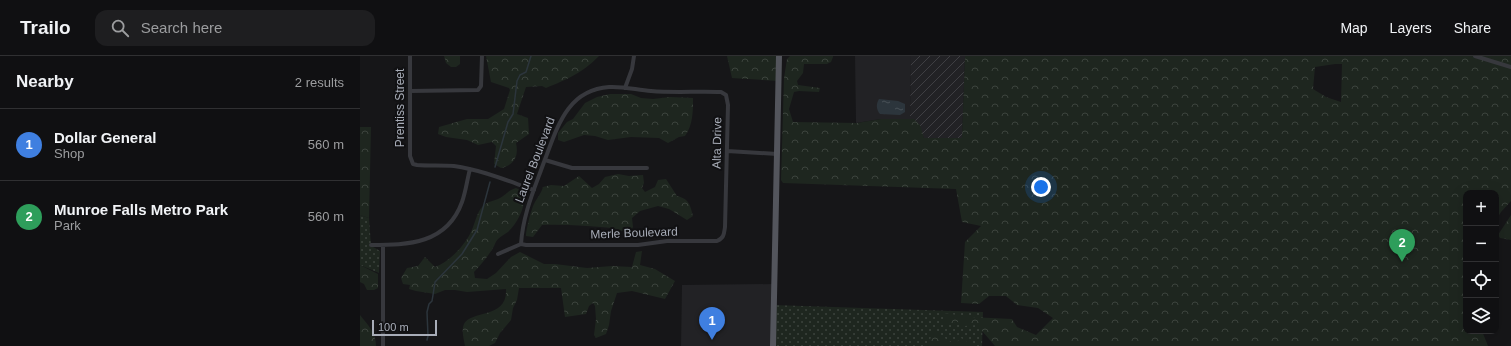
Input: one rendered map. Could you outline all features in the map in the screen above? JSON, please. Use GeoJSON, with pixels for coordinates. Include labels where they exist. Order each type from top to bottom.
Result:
{"type":"FeatureCollection","features":[{"type":"Feature","properties":{"kind":"main road"},"geometry":{"type":"LineString","coordinates":[[773,346],[779,56]]}},
{"type":"Feature","properties":{"kind":"street","name":"Prentiss Street"},"geometry":{"type":"LineString","coordinates":[[410,56],[411,161],[413,164],[417,165],[453,166],[470,169]]}},
{"type":"Feature","properties":{"kind":"street"},"geometry":{"type":"LineString","coordinates":[[410,91],[478,90],[482,86],[482,56]]}},
{"type":"Feature","properties":{"kind":"street"},"geometry":{"type":"LineString","coordinates":[[625,88],[632,69],[634,56]]}},
{"type":"Feature","properties":{"kind":"street"},"geometry":{"type":"LineString","coordinates":[[1475,56],[1511,67]]}},
{"type":"Feature","properties":{"kind":"street","name":"Laurel Boulevard"},"geometry":{"type":"LineString","coordinates":[[520,244],[523,220],[545,160],[560,122],[571,105],[593,91],[610,87],[654,91],[705,91]]}},
{"type":"Feature","properties":{"kind":"street","name":"Alta Drive"},"geometry":{"type":"LineString","coordinates":[[705,91],[722,92],[728,98],[725,213]]}},
{"type":"Feature","properties":{"kind":"street"},"geometry":{"type":"LineString","coordinates":[[727,151],[777,154]]}},
{"type":"Feature","properties":{"kind":"street"},"geometry":{"type":"LineString","coordinates":[[545,160],[572,168],[647,168]]}},
{"type":"Feature","properties":{"kind":"street"},"geometry":{"type":"LineString","coordinates":[[371,245],[402,245],[419,242],[442,229],[452,219],[460,205],[470,169],[484,172],[534,190]]}},
{"type":"Feature","properties":{"kind":"street","name":"Merle Boulevard"},"geometry":{"type":"LineString","coordinates":[[498,254],[520,244],[638,245],[667,241],[717,241],[723,238],[725,213]]}},
{"type":"Feature","properties":{"kind":"street"},"geometry":{"type":"LineString","coordinates":[[383,245],[383,346]]}},
{"type":"Feature","properties":{"kind":"shaded area"},"geometry":{"type":"Polygon","coordinates":[[[855,56],[911,56],[910,119],[881,119],[856,123],[855,56]]]}},
{"type":"Feature","properties":{"kind":"shaded area"},"geometry":{"type":"Polygon","coordinates":[[[911,56],[965,56],[962,138],[924,138],[914,119],[910,119],[911,56]]]}},
{"type":"Feature","properties":{"kind":"shaded area"},"geometry":{"type":"Polygon","coordinates":[[[774,284],[773,346],[681,346],[682,285],[774,284]]]}},
{"type":"Feature","properties":{"kind":"green space"},"geometry":{"type":"Polygon","coordinates":[[[444,56],[460,56],[460,64],[456,67],[451,67],[446,63],[444,56]]]}},
{"type":"Feature","properties":{"kind":"green space"},"geometry":{"type":"Polygon","coordinates":[[[486,56],[599,56],[581,71],[554,85],[546,88],[542,86],[526,87],[517,114],[528,118],[529,134],[516,143],[517,152],[512,162],[506,167],[501,168],[494,164],[496,146],[492,142],[478,145],[467,140],[446,137],[438,134],[439,127],[467,119],[488,119],[504,109],[510,90],[509,88],[491,82],[486,56]]]}},
{"type":"Feature","properties":{"kind":"green space"},"geometry":{"type":"Polygon","coordinates":[[[727,56],[779,56],[779,81],[732,78],[727,56]]]}},
{"type":"Feature","properties":{"kind":"green space"},"geometry":{"type":"Polygon","coordinates":[[[790,56],[833,56],[831,62],[827,64],[804,64],[803,73],[797,81],[798,85],[820,88],[819,92],[794,92],[789,109],[793,122],[857,123],[881,119],[914,119],[920,125],[924,138],[962,138],[965,56],[1511,56],[1511,201],[1499,215],[1499,190],[1463,190],[1463,334],[1483,334],[1488,346],[995,346],[977,325],[965,326],[958,322],[945,325],[944,313],[970,317],[1012,319],[1017,327],[1036,335],[1053,318],[1038,308],[1017,305],[1006,296],[989,296],[979,304],[961,303],[965,242],[981,226],[962,222],[956,189],[783,183],[781,180],[784,78],[787,59],[790,56]],[[1342,64],[1315,67],[1313,89],[1326,97],[1341,102],[1342,64]]]}},
{"type":"Feature","properties":{"kind":"green space"},"geometry":{"type":"Polygon","coordinates":[[[610,94],[631,94],[641,98],[653,99],[670,97],[693,98],[692,118],[688,132],[685,136],[679,137],[668,143],[659,138],[631,137],[608,140],[595,136],[584,135],[564,142],[558,140],[558,133],[567,122],[573,119],[585,103],[597,97],[610,94]]]}},
{"type":"Feature","properties":{"kind":"green space"},"geometry":{"type":"Polygon","coordinates":[[[360,127],[371,127],[369,218],[360,215],[360,127]]]}},
{"type":"Feature","properties":{"kind":"green space"},"geometry":{"type":"Polygon","coordinates":[[[618,174],[629,176],[643,175],[644,183],[642,188],[645,192],[655,187],[658,180],[666,179],[677,196],[687,200],[693,216],[687,220],[669,209],[658,206],[640,211],[632,218],[633,227],[630,232],[612,228],[542,225],[533,237],[526,236],[533,207],[543,187],[551,185],[564,186],[579,176],[592,188],[599,184],[605,177],[618,174]]]}},
{"type":"Feature","properties":{"kind":"green space"},"geometry":{"type":"Polygon","coordinates":[[[516,188],[524,192],[524,203],[518,219],[508,232],[497,240],[489,254],[474,272],[475,278],[487,279],[496,273],[511,257],[520,252],[544,264],[587,268],[612,266],[632,267],[636,252],[642,251],[640,265],[655,269],[675,281],[665,299],[632,291],[617,293],[606,334],[596,338],[594,335],[596,319],[595,306],[593,303],[589,306],[586,314],[565,317],[561,288],[519,288],[511,320],[500,333],[495,343],[489,346],[465,346],[463,332],[464,324],[468,320],[495,310],[501,305],[505,299],[506,289],[467,292],[445,290],[435,294],[409,289],[410,285],[403,284],[401,278],[407,268],[418,266],[425,257],[435,267],[445,262],[460,249],[467,239],[483,206],[516,188]]]}},
{"type":"Feature","properties":{"kind":"green space"},"geometry":{"type":"Polygon","coordinates":[[[360,215],[369,218],[371,246],[380,251],[379,273],[360,265],[360,215]]]}},
{"type":"Feature","properties":{"kind":"green space"},"geometry":{"type":"Polygon","coordinates":[[[1511,215],[1511,240],[1500,238],[1499,233],[1511,215]]]}},
{"type":"Feature","properties":{"kind":"green space"},"geometry":{"type":"Polygon","coordinates":[[[360,265],[378,274],[378,288],[374,290],[367,290],[364,284],[360,282],[360,265]]]}},
{"type":"Feature","properties":{"kind":"green space"},"geometry":{"type":"Polygon","coordinates":[[[773,305],[983,312],[982,346],[773,346],[773,305]]]}},
{"type":"Feature","properties":{"kind":"green space"},"geometry":{"type":"Polygon","coordinates":[[[360,315],[373,333],[376,346],[360,346],[360,315]]]}},
{"type":"Feature","properties":{"kind":"green space"},"geometry":{"type":"Polygon","coordinates":[[[932,330],[954,344],[961,338],[975,346],[929,346],[932,330]]]}},
{"type":"Feature","properties":{"kind":"water"},"geometry":{"type":"Polygon","coordinates":[[[879,99],[898,101],[905,104],[905,112],[900,115],[880,114],[877,106],[879,99]]]}},
{"type":"Feature","properties":{"kind":"waterway"},"geometry":{"type":"LineString","coordinates":[[495,167],[508,122],[513,114],[517,81],[520,75],[526,72],[531,56]]}},
{"type":"Feature","properties":{"kind":"waterway"},"geometry":{"type":"LineString","coordinates":[[427,340],[427,312],[429,304],[432,301],[435,282],[462,254],[477,230],[490,182]]}},
{"type":"Feature","properties":{"kind":"place","name":"Munroe Falls Metro Park"},"geometry":{"type":"Point","coordinates":[1402,262]}},
{"type":"Feature","properties":{"kind":"place","name":"Dollar General"},"geometry":{"type":"Point","coordinates":[712,340]}}]}
